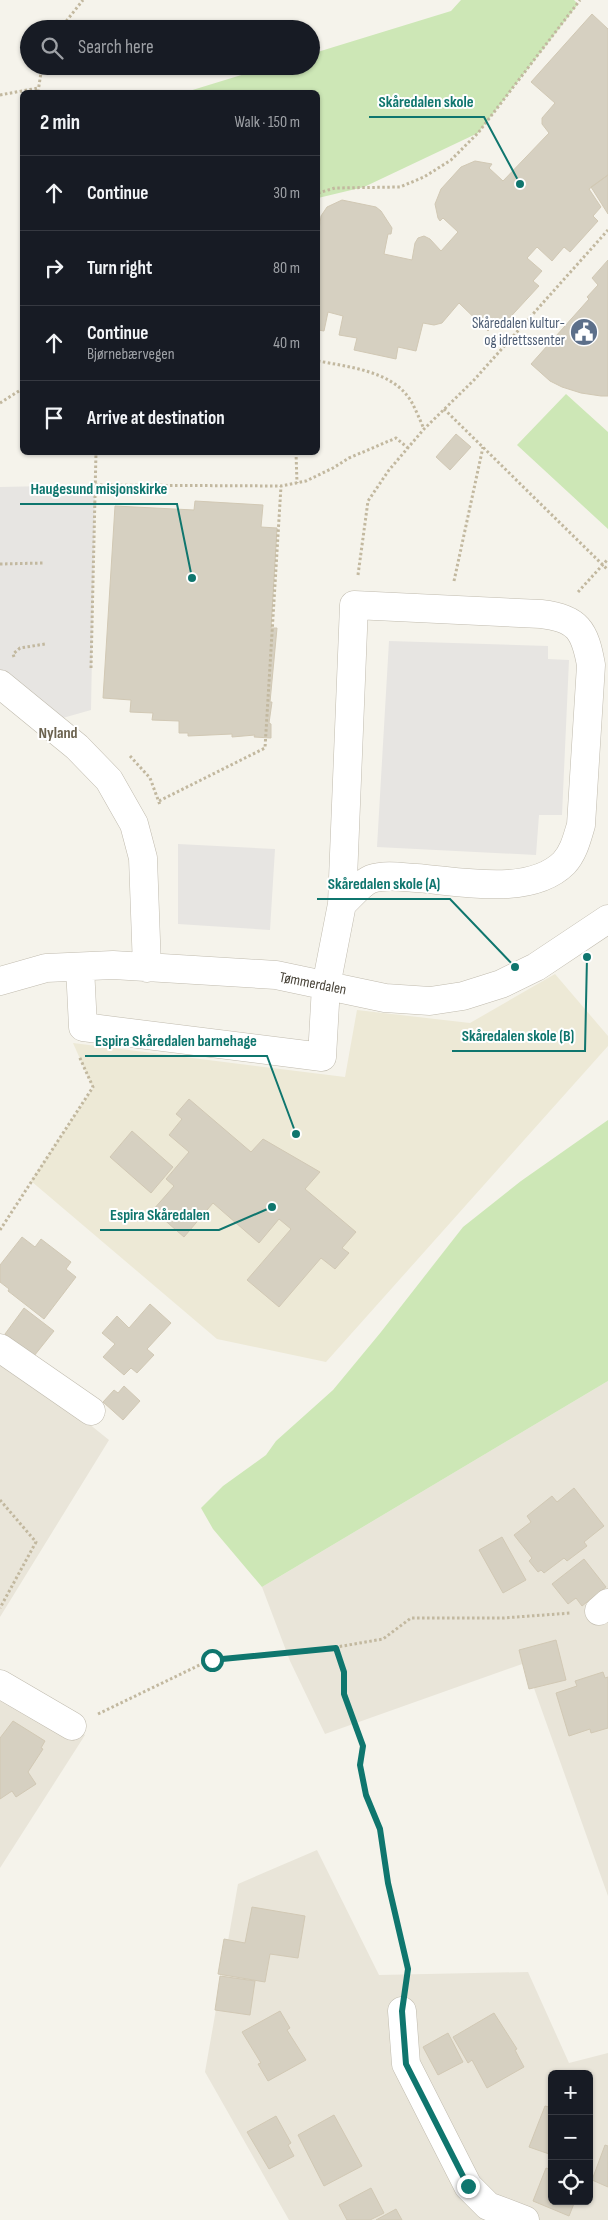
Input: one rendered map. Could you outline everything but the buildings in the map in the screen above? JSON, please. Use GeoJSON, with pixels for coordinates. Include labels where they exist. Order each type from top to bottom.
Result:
{"type":"FeatureCollection","features":[{"type":"Feature","properties":{"kind":"street"},"geometry":{"type":"LineString","coordinates":[[80,967],[83,1027],[322,1057],[326,986],[342,904],[354,605],[556,616],[572,623],[586,639],[591,665],[581,825],[575,845],[564,863],[546,875],[526,882],[500,884],[391,876],[370,880],[342,904]]}},
{"type":"Feature","properties":{"kind":"street"},"geometry":{"type":"LineString","coordinates":[[0,684],[77,747],[109,780],[134,824],[143,858],[148,968]]}},
{"type":"Feature","properties":{"kind":"street","name":"Tømmerdalen"},"geometry":{"type":"LineString","coordinates":[[0,981],[46,968],[113,965],[260,974],[385,998],[430,1000],[464,996],[501,984],[536,967],[608,919]]}},
{"type":"Feature","properties":{"kind":"street"},"geometry":{"type":"LineString","coordinates":[[0,1348],[91,1411]]}},
{"type":"Feature","properties":{"kind":"street"},"geometry":{"type":"LineString","coordinates":[[0,1684],[72,1726]]}},
{"type":"Feature","properties":{"kind":"street"},"geometry":{"type":"LineString","coordinates":[[402,2011],[406,2064],[468,2186],[484,2213],[526,2220]]}},
{"type":"Feature","properties":{"kind":"path"},"geometry":{"type":"LineString","coordinates":[[67,20],[83,0]]}},
{"type":"Feature","properties":{"kind":"path"},"geometry":{"type":"LineString","coordinates":[[320,193],[335,188],[400,187],[424,177],[452,160],[478,133],[580,0]]}},
{"type":"Feature","properties":{"kind":"path"},"geometry":{"type":"LineString","coordinates":[[38,90],[40,75]]}},
{"type":"Feature","properties":{"kind":"path"},"geometry":{"type":"LineString","coordinates":[[0,95],[20,92]]}},
{"type":"Feature","properties":{"kind":"path"},"geometry":{"type":"LineString","coordinates":[[354,605],[368,501],[389,470],[424,429],[474,380],[608,230]]}},
{"type":"Feature","properties":{"kind":"path"},"geometry":{"type":"LineString","coordinates":[[320,361],[351,367],[390,380],[410,400],[424,429]]}},
{"type":"Feature","properties":{"kind":"path"},"geometry":{"type":"LineString","coordinates":[[0,403],[20,390]]}},
{"type":"Feature","properties":{"kind":"path"},"geometry":{"type":"LineString","coordinates":[[444,409],[608,570]]}},
{"type":"Feature","properties":{"kind":"path"},"geometry":{"type":"LineString","coordinates":[[95,485],[281,486],[306,481],[334,468],[349,458],[396,438],[408,448]]}},
{"type":"Feature","properties":{"kind":"path"},"geometry":{"type":"LineString","coordinates":[[448,611],[483,447]]}},
{"type":"Feature","properties":{"kind":"path"},"geometry":{"type":"LineString","coordinates":[[91,668],[96,455]]}},
{"type":"Feature","properties":{"kind":"path"},"geometry":{"type":"LineString","coordinates":[[296,455],[297,483]]}},
{"type":"Feature","properties":{"kind":"path"},"geometry":{"type":"LineString","coordinates":[[159,801],[265,748],[281,486]]}},
{"type":"Feature","properties":{"kind":"path"},"geometry":{"type":"LineString","coordinates":[[556,616],[608,559]]}},
{"type":"Feature","properties":{"kind":"path"},"geometry":{"type":"LineString","coordinates":[[0,564],[43,563]]}},
{"type":"Feature","properties":{"kind":"path"},"geometry":{"type":"LineString","coordinates":[[0,1230],[93,1088],[76,1050]]}},
{"type":"Feature","properties":{"kind":"path"},"geometry":{"type":"LineString","coordinates":[[0,1500],[36,1542],[0,1608]]}},
{"type":"Feature","properties":{"kind":"path"},"geometry":{"type":"LineString","coordinates":[[72,1726],[212,1660],[336,1648],[383,1639],[411,1618],[503,1618],[603,1607]]}},
{"type":"Feature","properties":{"kind":"path"},"geometry":{"type":"LineString","coordinates":[[336,1648],[344,1672],[344,1694],[363,1746],[360,1765],[366,1795],[380,1829],[388,1883],[408,1969],[402,2011]]}},
{"type":"Feature","properties":{"kind":"shaded area"},"geometry":{"type":"Polygon","coordinates":[[[95,485],[91,710],[45,723],[0,684],[0,487],[95,485]]]}},
{"type":"Feature","properties":{"kind":"shaded area"},"geometry":{"type":"Polygon","coordinates":[[[389,641],[548,646],[548,659],[569,660],[562,815],[539,815],[536,855],[377,847],[389,641]]]}},
{"type":"Feature","properties":{"kind":"shaded area"},"geometry":{"type":"Polygon","coordinates":[[[178,844],[275,849],[270,930],[178,924],[178,844]]]}},
{"type":"Feature","properties":{"kind":"shaded area"},"geometry":{"type":"Polygon","coordinates":[[[555,974],[608,1036],[608,1046],[326,1362],[217,1339],[31,1181],[93,1088],[73,1043],[345,1077],[357,1010],[470,1023],[555,974]]]}},
{"type":"Feature","properties":{"kind":"shaded area"},"geometry":{"type":"Polygon","coordinates":[[[0,1352],[109,1440],[0,1617],[0,1352]]]}},
{"type":"Feature","properties":{"kind":"shaded area"},"geometry":{"type":"Polygon","coordinates":[[[608,1381],[608,1896],[525,1663],[325,1734],[290,1661],[262,1587],[608,1381]]]}},
{"type":"Feature","properties":{"kind":"shaded area"},"geometry":{"type":"Polygon","coordinates":[[[0,1685],[85,1735],[0,1868],[0,1685]]]}},
{"type":"Feature","properties":{"kind":"shaded area"},"geometry":{"type":"Polygon","coordinates":[[[317,1850],[379,1975],[528,1972],[569,2063],[608,2053],[608,2220],[289,2220],[205,2072],[238,1884],[317,1850]]]}},
{"type":"Feature","properties":{"kind":"green space"},"geometry":{"type":"Polygon","coordinates":[[[461,0],[574,0],[578,4],[478,133],[364,187],[320,198],[320,90],[193,90],[242,75],[320,75],[320,51],[451,11],[461,0]]]}},
{"type":"Feature","properties":{"kind":"green space"},"geometry":{"type":"Polygon","coordinates":[[[566,394],[608,432],[608,529],[517,445],[566,394]]]}},
{"type":"Feature","properties":{"kind":"green space"},"geometry":{"type":"Polygon","coordinates":[[[608,1120],[608,1381],[262,1587],[213,1529],[201,1508],[223,1486],[266,1455],[276,1441],[333,1390],[463,1227],[521,1181],[608,1120]]]}},
{"type":"Feature","properties":{"kind":"place","name":"Skåredalen skole"},"geometry":{"type":"Point","coordinates":[520,184]}},
{"type":"Feature","properties":{"kind":"place","name":"Skåredalen kultur- og idrettssenter"},"geometry":{"type":"Point","coordinates":[584,332]}},
{"type":"Feature","properties":{"kind":"place","name":"Haugesund misjonskirke"},"geometry":{"type":"Point","coordinates":[192,578]}},
{"type":"Feature","properties":{"kind":"place","name":"Skåredalen skole (B)"},"geometry":{"type":"Point","coordinates":[587,957]}},
{"type":"Feature","properties":{"kind":"place","name":"Skåredalen skole (A)"},"geometry":{"type":"Point","coordinates":[515,967]}},
{"type":"Feature","properties":{"kind":"place","name":"Espira Skåredalen barnehage"},"geometry":{"type":"Point","coordinates":[296,1134]}},
{"type":"Feature","properties":{"kind":"place","name":"Espira Skåredalen"},"geometry":{"type":"Point","coordinates":[272,1207]}},
{"type":"Feature","properties":{"kind":"district","name":"Nyland"},"geometry":{"type":"Point","coordinates":[58,732]}},
{"type":"Feature","properties":{"kind":"route"},"geometry":{"type":"LineString","coordinates":[[212,1660],[336,1648],[344,1672],[344,1694],[363,1746],[360,1765],[366,1795],[380,1829],[388,1883],[408,1969],[402,2011],[406,2064],[468,2186]]}}]}
